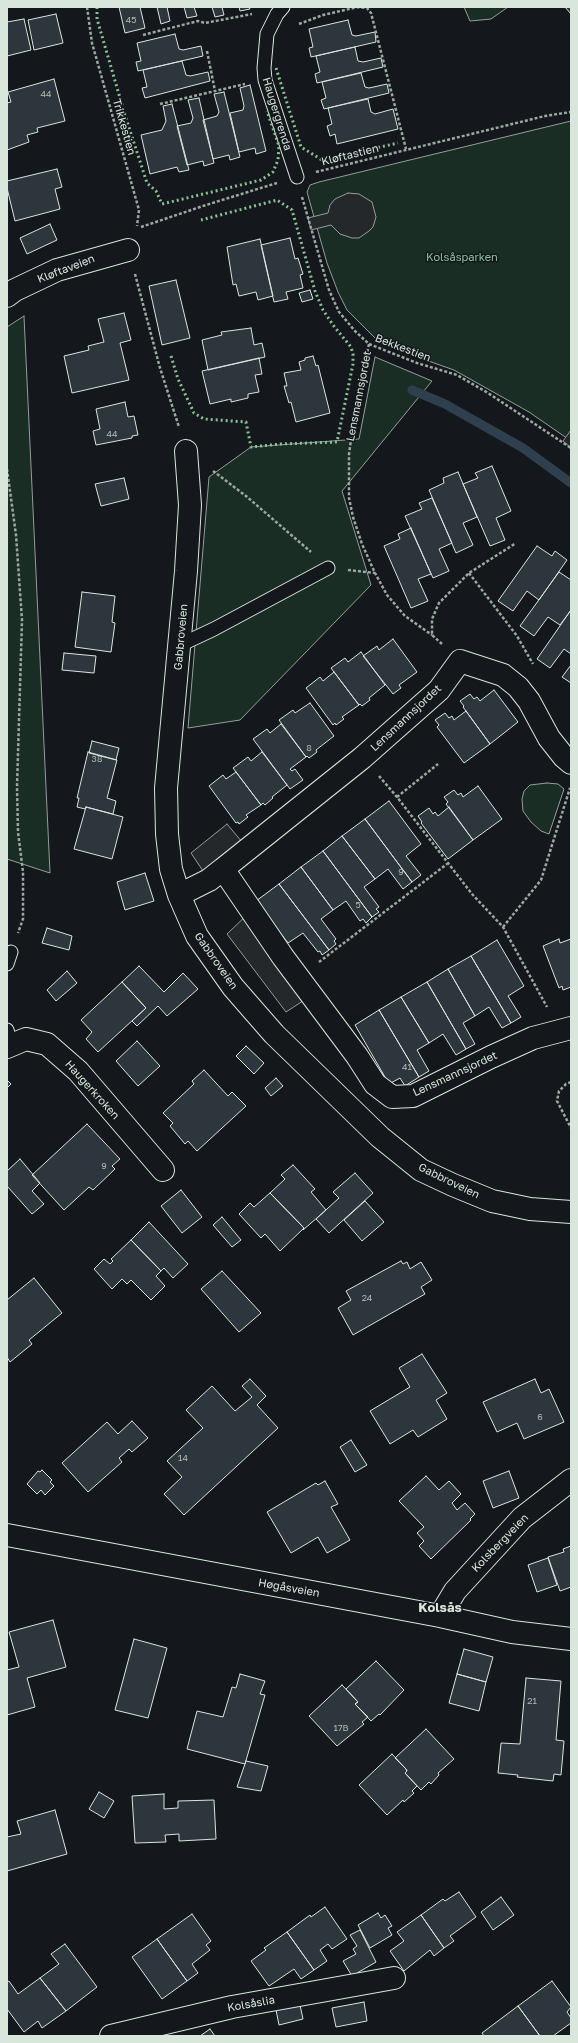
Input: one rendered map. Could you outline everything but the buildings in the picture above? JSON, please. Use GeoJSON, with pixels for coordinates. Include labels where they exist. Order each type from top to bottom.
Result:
{"type":"FeatureCollection","features":[{"type":"Feature","properties":{"kind":"street","name":"Kløftaveien"},"geometry":{"type":"LineString","coordinates":[[7,296],[15,290],[57,270],[128,250]]}},
{"type":"Feature","properties":{"kind":"street","name":"Gabbroveien"},"geometry":{"type":"LineString","coordinates":[[186,451],[190,505],[180,645],[166,788],[167,834],[171,869],[179,895],[197,936],[233,987],[274,1034],[380,1137],[421,1170],[492,1201],[530,1209],[571,1212]]}},
{"type":"Feature","properties":{"kind":"street"},"geometry":{"type":"LineString","coordinates":[[460,661],[503,675],[518,687],[529,701],[549,738],[564,757],[571,763]]}},
{"type":"Feature","properties":{"kind":"street","name":"Lensmannsjordet"},"geometry":{"type":"LineString","coordinates":[[179,895],[209,880],[362,758],[439,690],[460,661]]}},
{"type":"Feature","properties":{"kind":"street","name":"Lensmannsjordet"},"geometry":{"type":"LineString","coordinates":[[223,869],[283,957],[375,1084],[392,1097],[413,1096],[533,1038],[566,1030]]}},
{"type":"Feature","properties":{"kind":"street","name":"Haugerkroken"},"geometry":{"type":"LineString","coordinates":[[9,1041],[26,1039],[47,1044],[78,1072],[163,1170]]}},
{"type":"Feature","properties":{"kind":"street","name":"Kolsbergveien"},"geometry":{"type":"LineString","coordinates":[[440,1616],[455,1591],[522,1518],[571,1480]]}},
{"type":"Feature","properties":{"kind":"street","name":"Høgåsveien"},"geometry":{"type":"LineString","coordinates":[[7,1535],[440,1616],[512,1632],[571,1639]]}},
{"type":"Feature","properties":{"kind":"street","name":"Kolsåslia"},"geometry":{"type":"LineString","coordinates":[[111,2036],[232,2007],[394,1978]]}},
{"type":"Feature","properties":{"kind":"lane","name":"Haugergrenda"},"geometry":{"type":"LineString","coordinates":[[280,10],[267,34],[264,68],[265,80],[297,177]]}},
{"type":"Feature","properties":{"kind":"lane"},"geometry":{"type":"LineString","coordinates":[[180,645],[214,629],[328,568]]}},
{"type":"Feature","properties":{"kind":"path","name":"Trikkestien"},"geometry":{"type":"LineString","coordinates":[[87,7],[92,43],[139,210],[137,228]]}},
{"type":"Feature","properties":{"kind":"path"},"geometry":{"type":"LineString","coordinates":[[265,49],[295,25],[323,15],[358,7],[368,8],[371,13],[406,149]]}},
{"type":"Feature","properties":{"kind":"path"},"geometry":{"type":"LineString","coordinates":[[143,35],[198,22],[205,23],[280,10]]}},
{"type":"Feature","properties":{"kind":"path"},"geometry":{"type":"LineString","coordinates":[[207,51],[215,91]]}},
{"type":"Feature","properties":{"kind":"path"},"geometry":{"type":"LineString","coordinates":[[160,104],[265,80]]}},
{"type":"Feature","properties":{"kind":"path","name":"Kløftastien"},"geometry":{"type":"LineString","coordinates":[[137,228],[160,222],[206,204],[297,177],[406,149],[571,112]]}},
{"type":"Feature","properties":{"kind":"path","name":"Bekkestien"},"geometry":{"type":"LineString","coordinates":[[297,177],[329,290],[339,312],[355,331],[369,344],[417,363],[457,375],[500,401],[571,448]]}},
{"type":"Feature","properties":{"kind":"path"},"geometry":{"type":"LineString","coordinates":[[128,250],[160,368],[186,451],[246,496],[328,568],[375,573]]}},
{"type":"Feature","properties":{"kind":"path","name":"Lensmannsjordet"},"geometry":{"type":"LineString","coordinates":[[369,344],[348,454],[348,480],[353,517],[375,573],[387,595],[405,616],[432,635],[460,661]]}},
{"type":"Feature","properties":{"kind":"path"},"geometry":{"type":"LineString","coordinates":[[7,469],[16,535],[22,620],[17,787],[18,832],[23,872],[23,919],[9,958]]}},
{"type":"Feature","properties":{"kind":"path"},"geometry":{"type":"LineString","coordinates":[[432,635],[432,619],[439,603],[469,573],[516,543]]}},
{"type":"Feature","properties":{"kind":"path"},"geometry":{"type":"LineString","coordinates":[[469,573],[517,636],[532,662],[537,682],[529,701]]}},
{"type":"Feature","properties":{"kind":"path"},"geometry":{"type":"LineString","coordinates":[[362,758],[397,797],[447,864],[472,894],[503,927],[566,1030]]}},
{"type":"Feature","properties":{"kind":"path"},"geometry":{"type":"LineString","coordinates":[[397,797],[438,764]]}},
{"type":"Feature","properties":{"kind":"path"},"geometry":{"type":"LineString","coordinates":[[503,927],[541,880],[571,786]]}},
{"type":"Feature","properties":{"kind":"path"},"geometry":{"type":"LineString","coordinates":[[312,995],[329,983],[318,962],[447,864]]}},
{"type":"Feature","properties":{"kind":"path"},"geometry":{"type":"LineString","coordinates":[[571,1082],[566,1084],[559,1091],[557,1101],[571,1128]]}},
{"type":"Feature","properties":{"kind":"green space"},"geometry":{"type":"Polygon","coordinates":[[[464,7],[508,7],[491,19],[470,21],[464,7]]]}},
{"type":"Feature","properties":{"kind":"green space","name":"Kolsåsparken"},"geometry":{"type":"Polygon","coordinates":[[[571,121],[571,441],[529,412],[454,370],[414,356],[376,339],[347,310],[338,292],[327,263],[307,192],[310,185],[319,182],[571,121]]]}},
{"type":"Feature","properties":{"kind":"green space"},"geometry":{"type":"Polygon","coordinates":[[[24,316],[50,873],[7,859],[7,327],[24,316]]]}},
{"type":"Feature","properties":{"kind":"green space"},"geometry":{"type":"Polygon","coordinates":[[[375,357],[432,381],[342,491],[371,585],[240,720],[188,728],[209,477],[251,447],[359,439],[375,357]]]}},
{"type":"Feature","properties":{"kind":"green space"},"geometry":{"type":"Polygon","coordinates":[[[547,783],[558,784],[564,789],[549,834],[541,831],[531,822],[523,811],[522,799],[524,791],[530,785],[547,783]]]}},
{"type":"Feature","properties":{"kind":"shaded area"},"geometry":{"type":"Polygon","coordinates":[[[348,193],[359,194],[372,202],[376,217],[373,227],[369,231],[359,238],[352,238],[340,234],[331,225],[311,230],[308,218],[328,213],[330,205],[335,199],[348,193]]]}},
{"type":"Feature","properties":{"kind":"shaded area"},"geometry":{"type":"Polygon","coordinates":[[[571,430],[571,448],[563,441],[571,430]]]}},
{"type":"Feature","properties":{"kind":"shaded area"},"geometry":{"type":"Polygon","coordinates":[[[227,824],[248,849],[209,880],[191,853],[227,824]]]}},
{"type":"Feature","properties":{"kind":"shaded area"},"geometry":{"type":"Polygon","coordinates":[[[251,911],[312,995],[286,1012],[227,934],[251,911]]]}},
{"type":"Feature","properties":{"kind":"waterway"},"geometry":{"type":"LineString","coordinates":[[412,390],[445,404],[523,448],[571,483]]}},
{"type":"Feature","properties":{"kind":"hedge"},"geometry":{"type":"LineString","coordinates":[[97,7],[97,19],[125,115],[147,183],[156,191],[162,204],[261,180],[273,172],[278,160],[279,146],[267,111]]}},
{"type":"Feature","properties":{"kind":"hedge"},"geometry":{"type":"LineString","coordinates":[[276,68],[301,147],[322,160],[398,143]]}},
{"type":"Feature","properties":{"kind":"hedge"},"geometry":{"type":"LineString","coordinates":[[171,356],[178,379],[194,413],[204,419],[246,422],[251,447],[281,444],[337,442],[353,364],[353,354],[351,347],[323,310],[315,291],[292,210],[277,200],[201,220]]}},
{"type":"Feature","properties":{"kind":"district","name":"Kolsås"},"geometry":{"type":"Point","coordinates":[440,1608]}}]}
